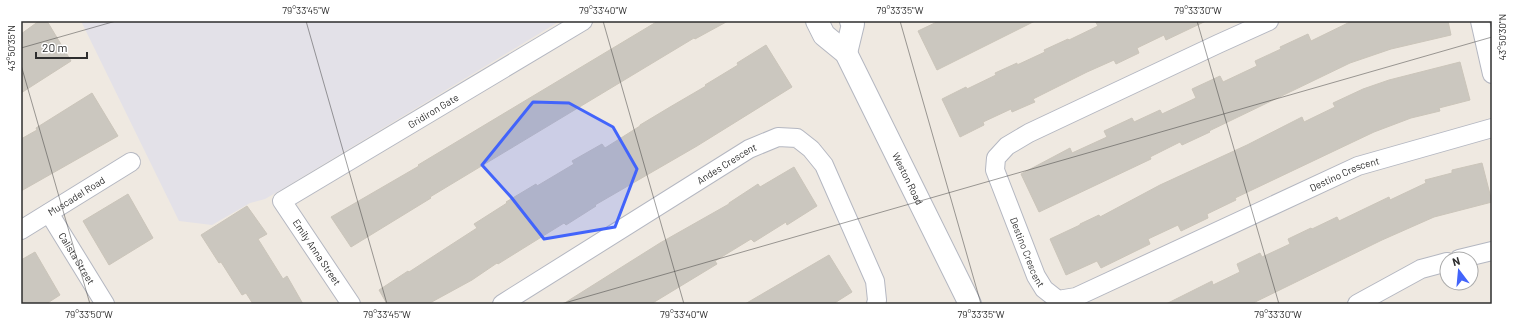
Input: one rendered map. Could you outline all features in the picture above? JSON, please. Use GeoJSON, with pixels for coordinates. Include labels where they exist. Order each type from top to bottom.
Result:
{"type":"FeatureCollection","features":[{"type":"Feature","properties":{"kind":"main road","name":"Weston Road"},"geometry":{"type":"LineString","coordinates":[[817,21],[824,35],[846,53],[970,304]]}},
{"type":"Feature","properties":{"kind":"main road"},"geometry":{"type":"LineString","coordinates":[[846,53],[853,24],[851,21]]}},
{"type":"Feature","properties":{"kind":"street","name":"Gridiron Gate"},"geometry":{"type":"LineString","coordinates":[[282,201],[583,21]]}},
{"type":"Feature","properties":{"kind":"street","name":"Destino Crescent"},"geometry":{"type":"LineString","coordinates":[[1269,21],[1029,133],[1007,146],[996,158],[995,170],[1036,276],[1044,289],[1058,300],[1076,297],[1358,166],[1492,128]]}},
{"type":"Feature","properties":{"kind":"street"},"geometry":{"type":"LineString","coordinates":[[1480,21],[1492,74]]}},
{"type":"Feature","properties":{"kind":"street","name":"Andes Crescent"},"geometry":{"type":"LineString","coordinates":[[502,304],[749,149],[778,137],[797,138],[811,149],[824,165],[875,281],[876,304]]}},
{"type":"Feature","properties":{"kind":"street","name":"Muscadel Road"},"geometry":{"type":"LineString","coordinates":[[21,230],[131,162]]}},
{"type":"Feature","properties":{"kind":"street","name":"Emily Anna Street"},"geometry":{"type":"LineString","coordinates":[[282,201],[351,304]]}},
{"type":"Feature","properties":{"kind":"street","name":"Calista Street"},"geometry":{"type":"LineString","coordinates":[[48,213],[105,304]]}},
{"type":"Feature","properties":{"kind":"street"},"geometry":{"type":"LineString","coordinates":[[1479,254],[1492,251]]}},
{"type":"Feature","properties":{"kind":"street"},"geometry":{"type":"LineString","coordinates":[[1357,304],[1421,269],[1439,264]]}},
{"type":"Feature","properties":{"kind":"highlighted area"},"geometry":{"type":"Polygon","coordinates":[[[533,102],[569,103],[613,127],[637,169],[615,227],[544,239],[511,197],[482,165],[533,102]]]}},
{"type":"Feature","properties":{"kind":"shaded area"},"geometry":{"type":"Polygon","coordinates":[[[81,21],[560,21],[284,188],[265,199],[250,203],[212,225],[179,221],[81,21]]]}},
{"type":"Feature","properties":{"kind":"building"},"geometry":{"type":"Polygon","coordinates":[[[39,21],[47,21],[71,61],[21,93],[21,34],[39,21]]]}},
{"type":"Feature","properties":{"kind":"building"},"geometry":{"type":"Polygon","coordinates":[[[658,21],[728,21],[695,39],[694,38],[430,197],[431,198],[351,247],[331,217],[419,166],[418,165],[658,21]]]}},
{"type":"Feature","properties":{"kind":"building"},"geometry":{"type":"Polygon","coordinates":[[[939,21],[1035,21],[937,70],[918,31],[939,21]]]}},
{"type":"Feature","properties":{"kind":"building"},"geometry":{"type":"Polygon","coordinates":[[[1095,21],[1206,21],[1166,40],[1164,35],[1137,48],[1139,53],[1116,64],[1114,60],[1087,72],[1033,99],[1035,102],[1012,112],[1011,109],[983,122],[984,125],[960,137],[942,99],[966,87],[967,89],[996,75],[995,73],[1017,63],[1017,65],[1045,52],[1044,50],[1098,26],[1095,21]]]}},
{"type":"Feature","properties":{"kind":"building"},"geometry":{"type":"Polygon","coordinates":[[[1352,21],[1448,21],[1451,35],[1391,49],[1350,63],[1209,131],[1210,132],[1182,145],[1180,142],[1150,157],[1151,159],[1039,212],[1021,174],[1070,148],[1072,153],[1107,137],[1104,131],[1132,118],[1134,122],[1160,110],[1162,114],[1196,98],[1192,89],[1220,76],[1223,82],[1257,66],[1255,61],[1308,34],[1311,41],[1352,21]]]}},
{"type":"Feature","properties":{"kind":"building"},"geometry":{"type":"Polygon","coordinates":[[[766,45],[792,87],[697,146],[595,205],[596,206],[566,225],[564,223],[498,264],[497,263],[472,280],[428,304],[387,304],[379,290],[477,228],[474,224],[507,203],[506,202],[574,164],[572,161],[602,144],[605,148],[640,125],[706,86],[705,85],[738,65],[737,63],[766,45]]]}},
{"type":"Feature","properties":{"kind":"building"},"geometry":{"type":"Polygon","coordinates":[[[1460,62],[1470,100],[1439,108],[1440,111],[1411,118],[1374,132],[1235,198],[1236,200],[1207,214],[1208,218],[1181,231],[1178,225],[1148,239],[1150,244],[1101,268],[1097,261],[1066,275],[1050,239],[1099,215],[1100,217],[1160,185],[1247,145],[1302,117],[1304,122],[1335,107],[1333,103],[1363,89],[1389,80],[1460,62]]]}},
{"type":"Feature","properties":{"kind":"building"},"geometry":{"type":"Polygon","coordinates":[[[92,93],[118,136],[21,191],[21,139],[92,93]]]}},
{"type":"Feature","properties":{"kind":"building"},"geometry":{"type":"Polygon","coordinates":[[[1482,163],[1492,202],[1434,217],[1382,240],[1251,304],[1166,304],[1212,281],[1213,285],[1240,272],[1237,264],[1260,253],[1262,257],[1290,244],[1288,239],[1311,228],[1312,229],[1337,217],[1339,221],[1389,197],[1390,200],[1426,183],[1425,180],[1452,173],[1452,170],[1482,163]]]}},
{"type":"Feature","properties":{"kind":"building"},"geometry":{"type":"Polygon","coordinates":[[[794,167],[817,206],[787,225],[786,222],[754,242],[751,239],[715,261],[717,264],[651,304],[563,304],[660,243],[729,204],[758,184],[760,187],[794,167]]]}},
{"type":"Feature","properties":{"kind":"building"},"geometry":{"type":"Polygon","coordinates":[[[128,194],[153,238],[109,265],[83,221],[128,194]]]}},
{"type":"Feature","properties":{"kind":"building"},"geometry":{"type":"Polygon","coordinates":[[[247,206],[267,234],[258,239],[283,279],[287,276],[303,304],[253,304],[246,293],[242,295],[221,262],[219,263],[201,235],[247,206]]]}},
{"type":"Feature","properties":{"kind":"building"},"geometry":{"type":"Polygon","coordinates":[[[35,252],[60,295],[46,304],[21,304],[21,260],[35,252]]]}},
{"type":"Feature","properties":{"kind":"building"},"geometry":{"type":"Polygon","coordinates":[[[829,255],[852,292],[833,304],[745,304],[829,255]]]}}]}
